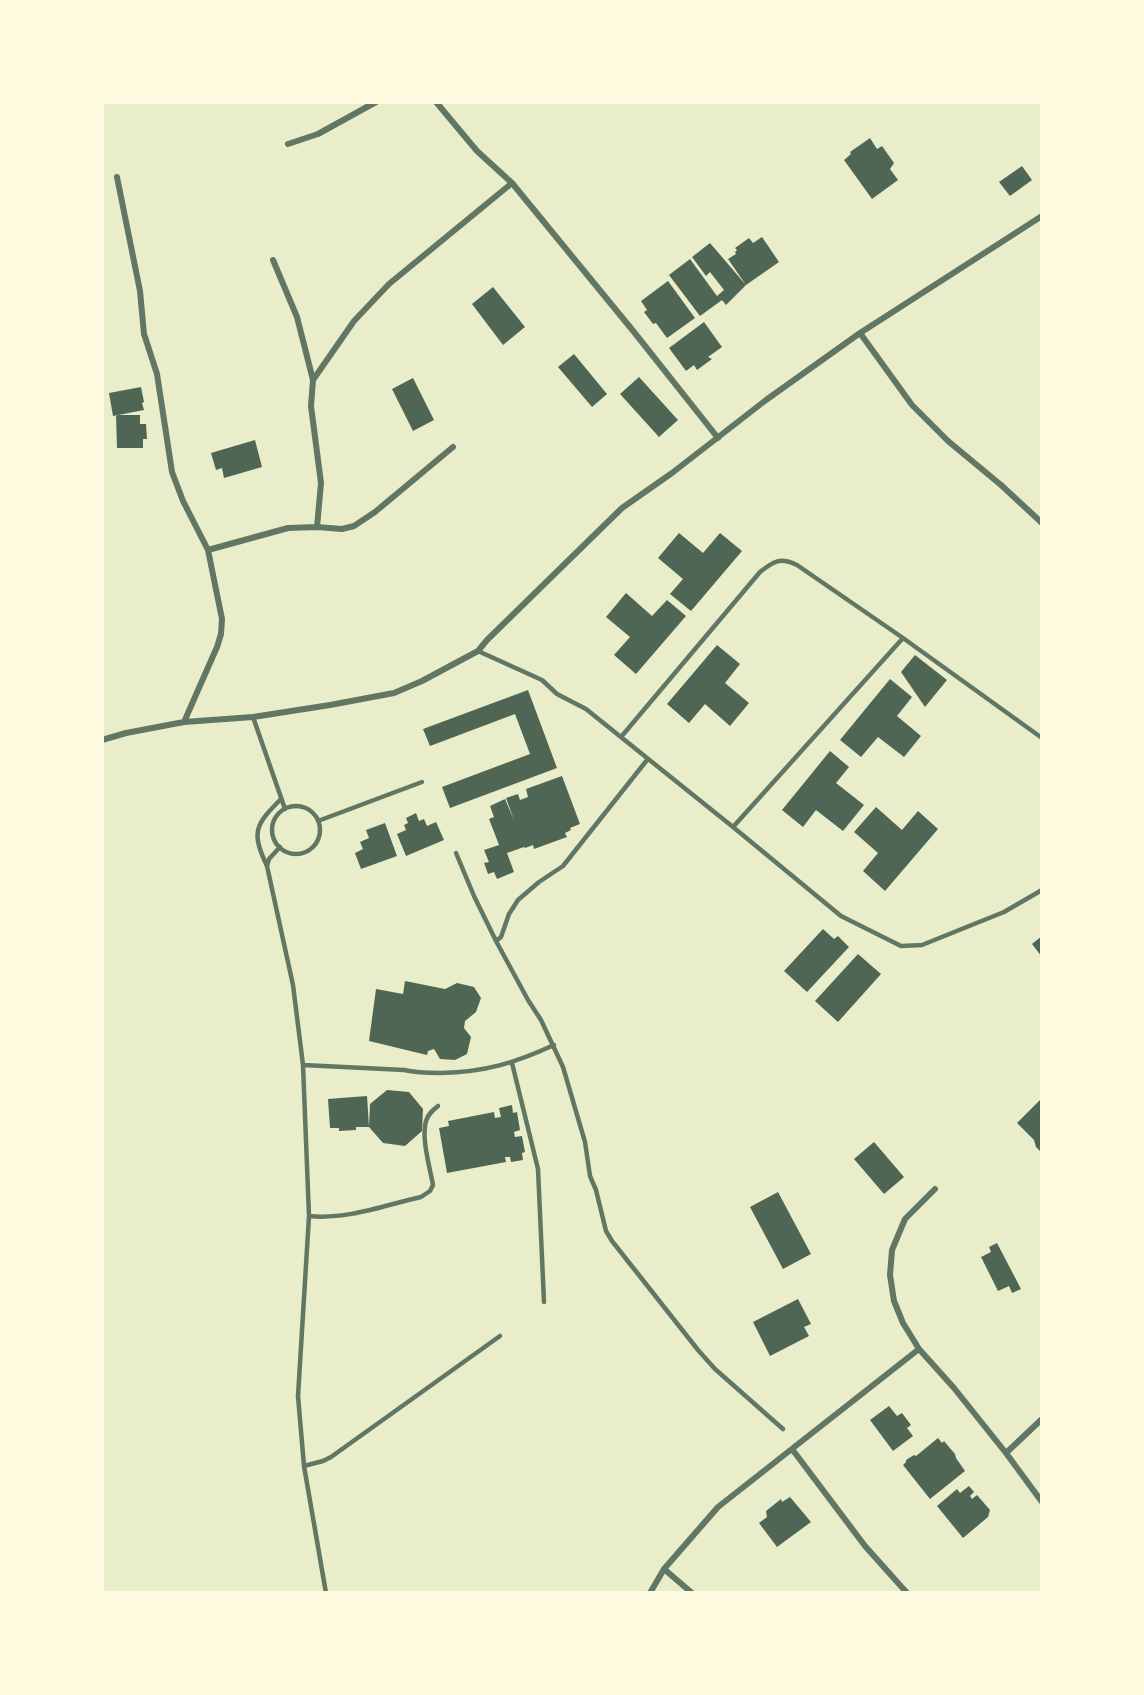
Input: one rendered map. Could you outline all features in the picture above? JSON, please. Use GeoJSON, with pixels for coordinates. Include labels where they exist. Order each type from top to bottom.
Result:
{"type":"FeatureCollection","features":[{"type":"Feature","properties":{"kind":"street"},"geometry":{"type":"LineString","coordinates":[[288,144],[318,134],[376,102]]}},
{"type":"Feature","properties":{"kind":"street"},"geometry":{"type":"LineString","coordinates":[[436,102],[477,151],[512,183],[718,438]]}},
{"type":"Feature","properties":{"kind":"street"},"geometry":{"type":"LineString","coordinates":[[117,177],[140,291],[144,334],[157,374],[172,472],[183,501],[208,550],[222,619],[217,647],[184,722]]}},
{"type":"Feature","properties":{"kind":"street"},"geometry":{"type":"LineString","coordinates":[[313,380],[354,321],[389,284],[512,183]]}},
{"type":"Feature","properties":{"kind":"street"},"geometry":{"type":"LineString","coordinates":[[102,740],[184,722],[253,717],[394,693],[478,651],[622,508],[860,333],[1042,216]]}},
{"type":"Feature","properties":{"kind":"street"},"geometry":{"type":"LineString","coordinates":[[273,260],[297,317],[313,380],[311,406],[321,483],[317,528]]}},
{"type":"Feature","properties":{"kind":"street"},"geometry":{"type":"LineString","coordinates":[[860,333],[912,405],[948,441],[1042,523]]}},
{"type":"Feature","properties":{"kind":"street"},"geometry":{"type":"LineString","coordinates":[[208,550],[288,528],[342,529],[354,526],[375,512],[453,447]]}},
{"type":"Feature","properties":{"kind":"street"},"geometry":{"type":"LineString","coordinates":[[935,1189],[905,1219],[892,1250],[890,1275],[894,1301],[903,1323],[919,1349],[954,1388],[1042,1502]]}},
{"type":"Feature","properties":{"kind":"street"},"geometry":{"type":"LineString","coordinates":[[650,1593],[664,1569],[718,1507],[919,1349]]}},
{"type":"Feature","properties":{"kind":"street"},"geometry":{"type":"LineString","coordinates":[[1006,1453],[1042,1419]]}},
{"type":"Feature","properties":{"kind":"street"},"geometry":{"type":"LineString","coordinates":[[792,1449],[865,1546],[907,1593]]}},
{"type":"Feature","properties":{"kind":"street"},"geometry":{"type":"LineString","coordinates":[[664,1569],[692,1593]]}},
{"type":"Feature","properties":{"kind":"lane"},"geometry":{"type":"LineString","coordinates":[[621,737],[760,572],[771,563],[787,560],[903,638],[1042,738]]}},
{"type":"Feature","properties":{"kind":"lane"},"geometry":{"type":"LineString","coordinates":[[733,827],[903,638]]}},
{"type":"Feature","properties":{"kind":"lane"},"geometry":{"type":"LineString","coordinates":[[478,651],[542,680],[556,694],[585,710],[621,737],[841,916],[901,946],[922,945],[1004,912],[1042,890]]}},
{"type":"Feature","properties":{"kind":"lane"},"geometry":{"type":"LineString","coordinates":[[253,717],[285,809]]}},
{"type":"Feature","properties":{"kind":"lane"},"geometry":{"type":"LineString","coordinates":[[496,941],[501,938],[509,914],[518,900],[563,866],[647,760]]}},
{"type":"Feature","properties":{"kind":"lane"},"geometry":{"type":"LineString","coordinates":[[318,821],[422,782]]}},
{"type":"Feature","properties":{"kind":"lane"},"geometry":{"type":"LineString","coordinates":[[281,799],[265,816],[256,839],[267,866],[293,985],[303,1065],[309,1216],[298,1396],[304,1466],[326,1593]]}},
{"type":"Feature","properties":{"kind":"lane"},"geometry":{"type":"LineString","coordinates":[[300,807],[313,814],[318,821],[320,828],[316,843],[304,853],[288,853],[280,848],[273,836],[272,828],[278,814],[285,809],[300,807]]}},
{"type":"Feature","properties":{"kind":"lane"},"geometry":{"type":"LineString","coordinates":[[267,866],[269,859],[280,848]]}},
{"type":"Feature","properties":{"kind":"lane"},"geometry":{"type":"LineString","coordinates":[[456,853],[496,941],[554,1045],[563,1067],[585,1142],[590,1176],[596,1190],[606,1231],[698,1350],[715,1369],[783,1429]]}},
{"type":"Feature","properties":{"kind":"lane"},"geometry":{"type":"LineString","coordinates":[[303,1065],[404,1070],[416,1073],[475,1071],[512,1063],[554,1045]]}},
{"type":"Feature","properties":{"kind":"lane"},"geometry":{"type":"LineString","coordinates":[[512,1063],[538,1169],[544,1302]]}},
{"type":"Feature","properties":{"kind":"lane"},"geometry":{"type":"LineString","coordinates":[[309,1216],[325,1218],[348,1214],[421,1197],[430,1191],[432,1185],[424,1134],[425,1122],[429,1114],[438,1106]]}},
{"type":"Feature","properties":{"kind":"lane"},"geometry":{"type":"LineString","coordinates":[[304,1466],[331,1457],[500,1336]]}},
{"type":"Feature","properties":{"kind":"building"},"geometry":{"type":"Polygon","coordinates":[[[870,138],[877,149],[882,146],[894,163],[890,169],[898,180],[872,199],[844,160],[851,154],[850,152],[870,138]]]}},
{"type":"Feature","properties":{"kind":"building"},"geometry":{"type":"Polygon","coordinates":[[[1022,166],[1032,180],[1010,196],[999,182],[1022,166]]]}},
{"type":"Feature","properties":{"kind":"building"},"geometry":{"type":"Polygon","coordinates":[[[762,237],[779,262],[746,285],[728,259],[736,254],[735,248],[749,238],[753,243],[762,237]]]}},
{"type":"Feature","properties":{"kind":"building"},"geometry":{"type":"Polygon","coordinates":[[[710,243],[746,285],[726,305],[722,300],[700,316],[669,275],[690,259],[717,296],[724,290],[710,272],[706,276],[692,257],[710,243]]]}},
{"type":"Feature","properties":{"kind":"building"},"geometry":{"type":"Polygon","coordinates":[[[668,281],[695,318],[667,338],[644,312],[647,310],[641,301],[668,281]]]}},
{"type":"Feature","properties":{"kind":"building"},"geometry":{"type":"Polygon","coordinates":[[[493,287],[525,327],[503,345],[472,304],[493,287]]]}},
{"type":"Feature","properties":{"kind":"building"},"geometry":{"type":"Polygon","coordinates":[[[704,322],[722,347],[708,357],[712,359],[697,370],[694,365],[686,371],[669,348],[704,322]]]}},
{"type":"Feature","properties":{"kind":"building"},"geometry":{"type":"Polygon","coordinates":[[[574,354],[607,394],[592,407],[558,367],[574,354]]]}},
{"type":"Feature","properties":{"kind":"building"},"geometry":{"type":"Polygon","coordinates":[[[639,377],[678,420],[659,437],[620,394],[639,377]]]}},
{"type":"Feature","properties":{"kind":"building"},"geometry":{"type":"Polygon","coordinates":[[[413,378],[434,420],[413,431],[392,389],[413,378]]]}},
{"type":"Feature","properties":{"kind":"building"},"geometry":{"type":"Polygon","coordinates":[[[141,387],[144,410],[113,416],[109,393],[141,387]]]}},
{"type":"Feature","properties":{"kind":"building"},"geometry":{"type":"Polygon","coordinates":[[[116,415],[140,415],[140,424],[146,424],[147,439],[143,439],[143,448],[117,448],[116,415]]]}},
{"type":"Feature","properties":{"kind":"building"},"geometry":{"type":"Polygon","coordinates":[[[255,440],[262,467],[224,478],[222,468],[216,470],[211,453],[255,440]]]}},
{"type":"Feature","properties":{"kind":"building"},"geometry":{"type":"Polygon","coordinates":[[[679,533],[703,553],[720,533],[742,551],[691,611],[670,594],[683,579],[658,558],[679,533]]]}},
{"type":"Feature","properties":{"kind":"building"},"geometry":{"type":"Polygon","coordinates":[[[626,593],[652,616],[667,600],[686,616],[636,674],[614,655],[630,637],[606,617],[626,593]]]}},
{"type":"Feature","properties":{"kind":"building"},"geometry":{"type":"Polygon","coordinates":[[[717,645],[740,664],[725,683],[749,703],[730,726],[705,704],[689,723],[667,704],[717,645]]]}},
{"type":"Feature","properties":{"kind":"building"},"geometry":{"type":"Polygon","coordinates":[[[915,655],[947,680],[925,707],[901,672],[915,655]]]}},
{"type":"Feature","properties":{"kind":"building"},"geometry":{"type":"Polygon","coordinates":[[[890,679],[912,697],[897,716],[921,736],[904,757],[878,737],[861,757],[840,740],[890,679]]]}},
{"type":"Feature","properties":{"kind":"building"},"geometry":{"type":"Polygon","coordinates":[[[528,690],[557,768],[450,808],[442,787],[530,754],[515,714],[430,746],[423,729],[528,690]]]}},
{"type":"Feature","properties":{"kind":"building"},"geometry":{"type":"Polygon","coordinates":[[[830,751],[849,767],[836,783],[864,805],[843,831],[816,810],[803,827],[782,810],[830,751]]]}},
{"type":"Feature","properties":{"kind":"building"},"geometry":{"type":"Polygon","coordinates":[[[562,776],[580,824],[565,833],[567,837],[534,849],[533,845],[507,853],[514,872],[497,879],[494,872],[488,874],[484,863],[489,862],[484,850],[499,845],[489,819],[494,817],[490,806],[505,799],[514,820],[506,798],[518,794],[520,800],[528,797],[526,789],[562,776]]]}},
{"type":"Feature","properties":{"kind":"building"},"geometry":{"type":"Polygon","coordinates":[[[876,807],[902,830],[918,811],[938,829],[885,891],[863,871],[878,853],[854,832],[876,807]]]}},
{"type":"Feature","properties":{"kind":"building"},"geometry":{"type":"Polygon","coordinates":[[[416,813],[419,821],[424,819],[427,826],[436,822],[444,840],[406,856],[397,834],[406,830],[404,825],[408,823],[406,818],[416,813]]]}},
{"type":"Feature","properties":{"kind":"building"},"geometry":{"type":"Polygon","coordinates":[[[385,823],[397,856],[361,869],[355,853],[363,849],[360,842],[369,838],[366,830],[385,823]]]}},
{"type":"Feature","properties":{"kind":"building"},"geometry":{"type":"Polygon","coordinates":[[[823,929],[834,939],[838,936],[849,947],[807,992],[784,971],[823,929]]]}},
{"type":"Feature","properties":{"kind":"building"},"geometry":{"type":"Polygon","coordinates":[[[1042,936],[1042,957],[1032,944],[1042,936]]]}},
{"type":"Feature","properties":{"kind":"building"},"geometry":{"type":"Polygon","coordinates":[[[858,954],[881,974],[838,1022],[815,1001],[858,954]]]}},
{"type":"Feature","properties":{"kind":"building"},"geometry":{"type":"Polygon","coordinates":[[[405,981],[445,989],[457,983],[474,987],[481,998],[476,1012],[465,1021],[464,1028],[471,1037],[467,1054],[455,1060],[440,1059],[434,1049],[428,1051],[427,1055],[369,1041],[376,989],[403,994],[405,981]]]}},
{"type":"Feature","properties":{"kind":"building"},"geometry":{"type":"Polygon","coordinates":[[[387,1090],[409,1092],[423,1109],[422,1131],[405,1146],[383,1143],[369,1127],[370,1104],[387,1090]]]}},
{"type":"Feature","properties":{"kind":"building"},"geometry":{"type":"Polygon","coordinates":[[[367,1096],[369,1127],[339,1131],[339,1128],[330,1128],[328,1099],[367,1096]]]}},
{"type":"Feature","properties":{"kind":"building"},"geometry":{"type":"Polygon","coordinates":[[[1042,1098],[1042,1153],[1036,1147],[1034,1140],[1017,1123],[1042,1098]]]}},
{"type":"Feature","properties":{"kind":"building"},"geometry":{"type":"Polygon","coordinates":[[[512,1105],[513,1113],[517,1112],[520,1130],[514,1132],[515,1137],[522,1136],[525,1152],[522,1153],[523,1160],[511,1162],[510,1157],[505,1157],[506,1162],[447,1173],[439,1128],[449,1126],[448,1121],[494,1112],[495,1118],[501,1117],[499,1108],[512,1105]]]}},
{"type":"Feature","properties":{"kind":"building"},"geometry":{"type":"Polygon","coordinates":[[[874,1142],[904,1177],[884,1194],[854,1159],[874,1142]]]}},
{"type":"Feature","properties":{"kind":"building"},"geometry":{"type":"Polygon","coordinates":[[[778,1192],[811,1254],[783,1269],[750,1207],[778,1192]]]}},
{"type":"Feature","properties":{"kind":"building"},"geometry":{"type":"Polygon","coordinates":[[[997,1243],[1021,1289],[1012,1293],[1009,1286],[998,1291],[981,1257],[991,1252],[989,1247],[997,1243]]]}},
{"type":"Feature","properties":{"kind":"building"},"geometry":{"type":"Polygon","coordinates":[[[798,1299],[811,1324],[804,1327],[809,1336],[770,1356],[753,1322],[798,1299]]]}},
{"type":"Feature","properties":{"kind":"building"},"geometry":{"type":"Polygon","coordinates":[[[889,1406],[897,1416],[902,1413],[911,1425],[907,1428],[913,1436],[893,1451],[870,1420],[889,1406]]]}},
{"type":"Feature","properties":{"kind":"building"},"geometry":{"type":"Polygon","coordinates":[[[938,1438],[942,1443],[944,1441],[955,1454],[965,1471],[930,1499],[903,1465],[906,1460],[916,1456],[938,1438]]]}},
{"type":"Feature","properties":{"kind":"building"},"geometry":{"type":"Polygon","coordinates":[[[969,1486],[974,1492],[970,1496],[972,1499],[977,1495],[990,1510],[988,1517],[963,1538],[937,1506],[957,1489],[960,1493],[969,1486]]]}},
{"type":"Feature","properties":{"kind":"building"},"geometry":{"type":"Polygon","coordinates":[[[790,1497],[811,1522],[777,1547],[759,1523],[767,1517],[766,1511],[781,1499],[782,1502],[790,1497]]]}}]}
